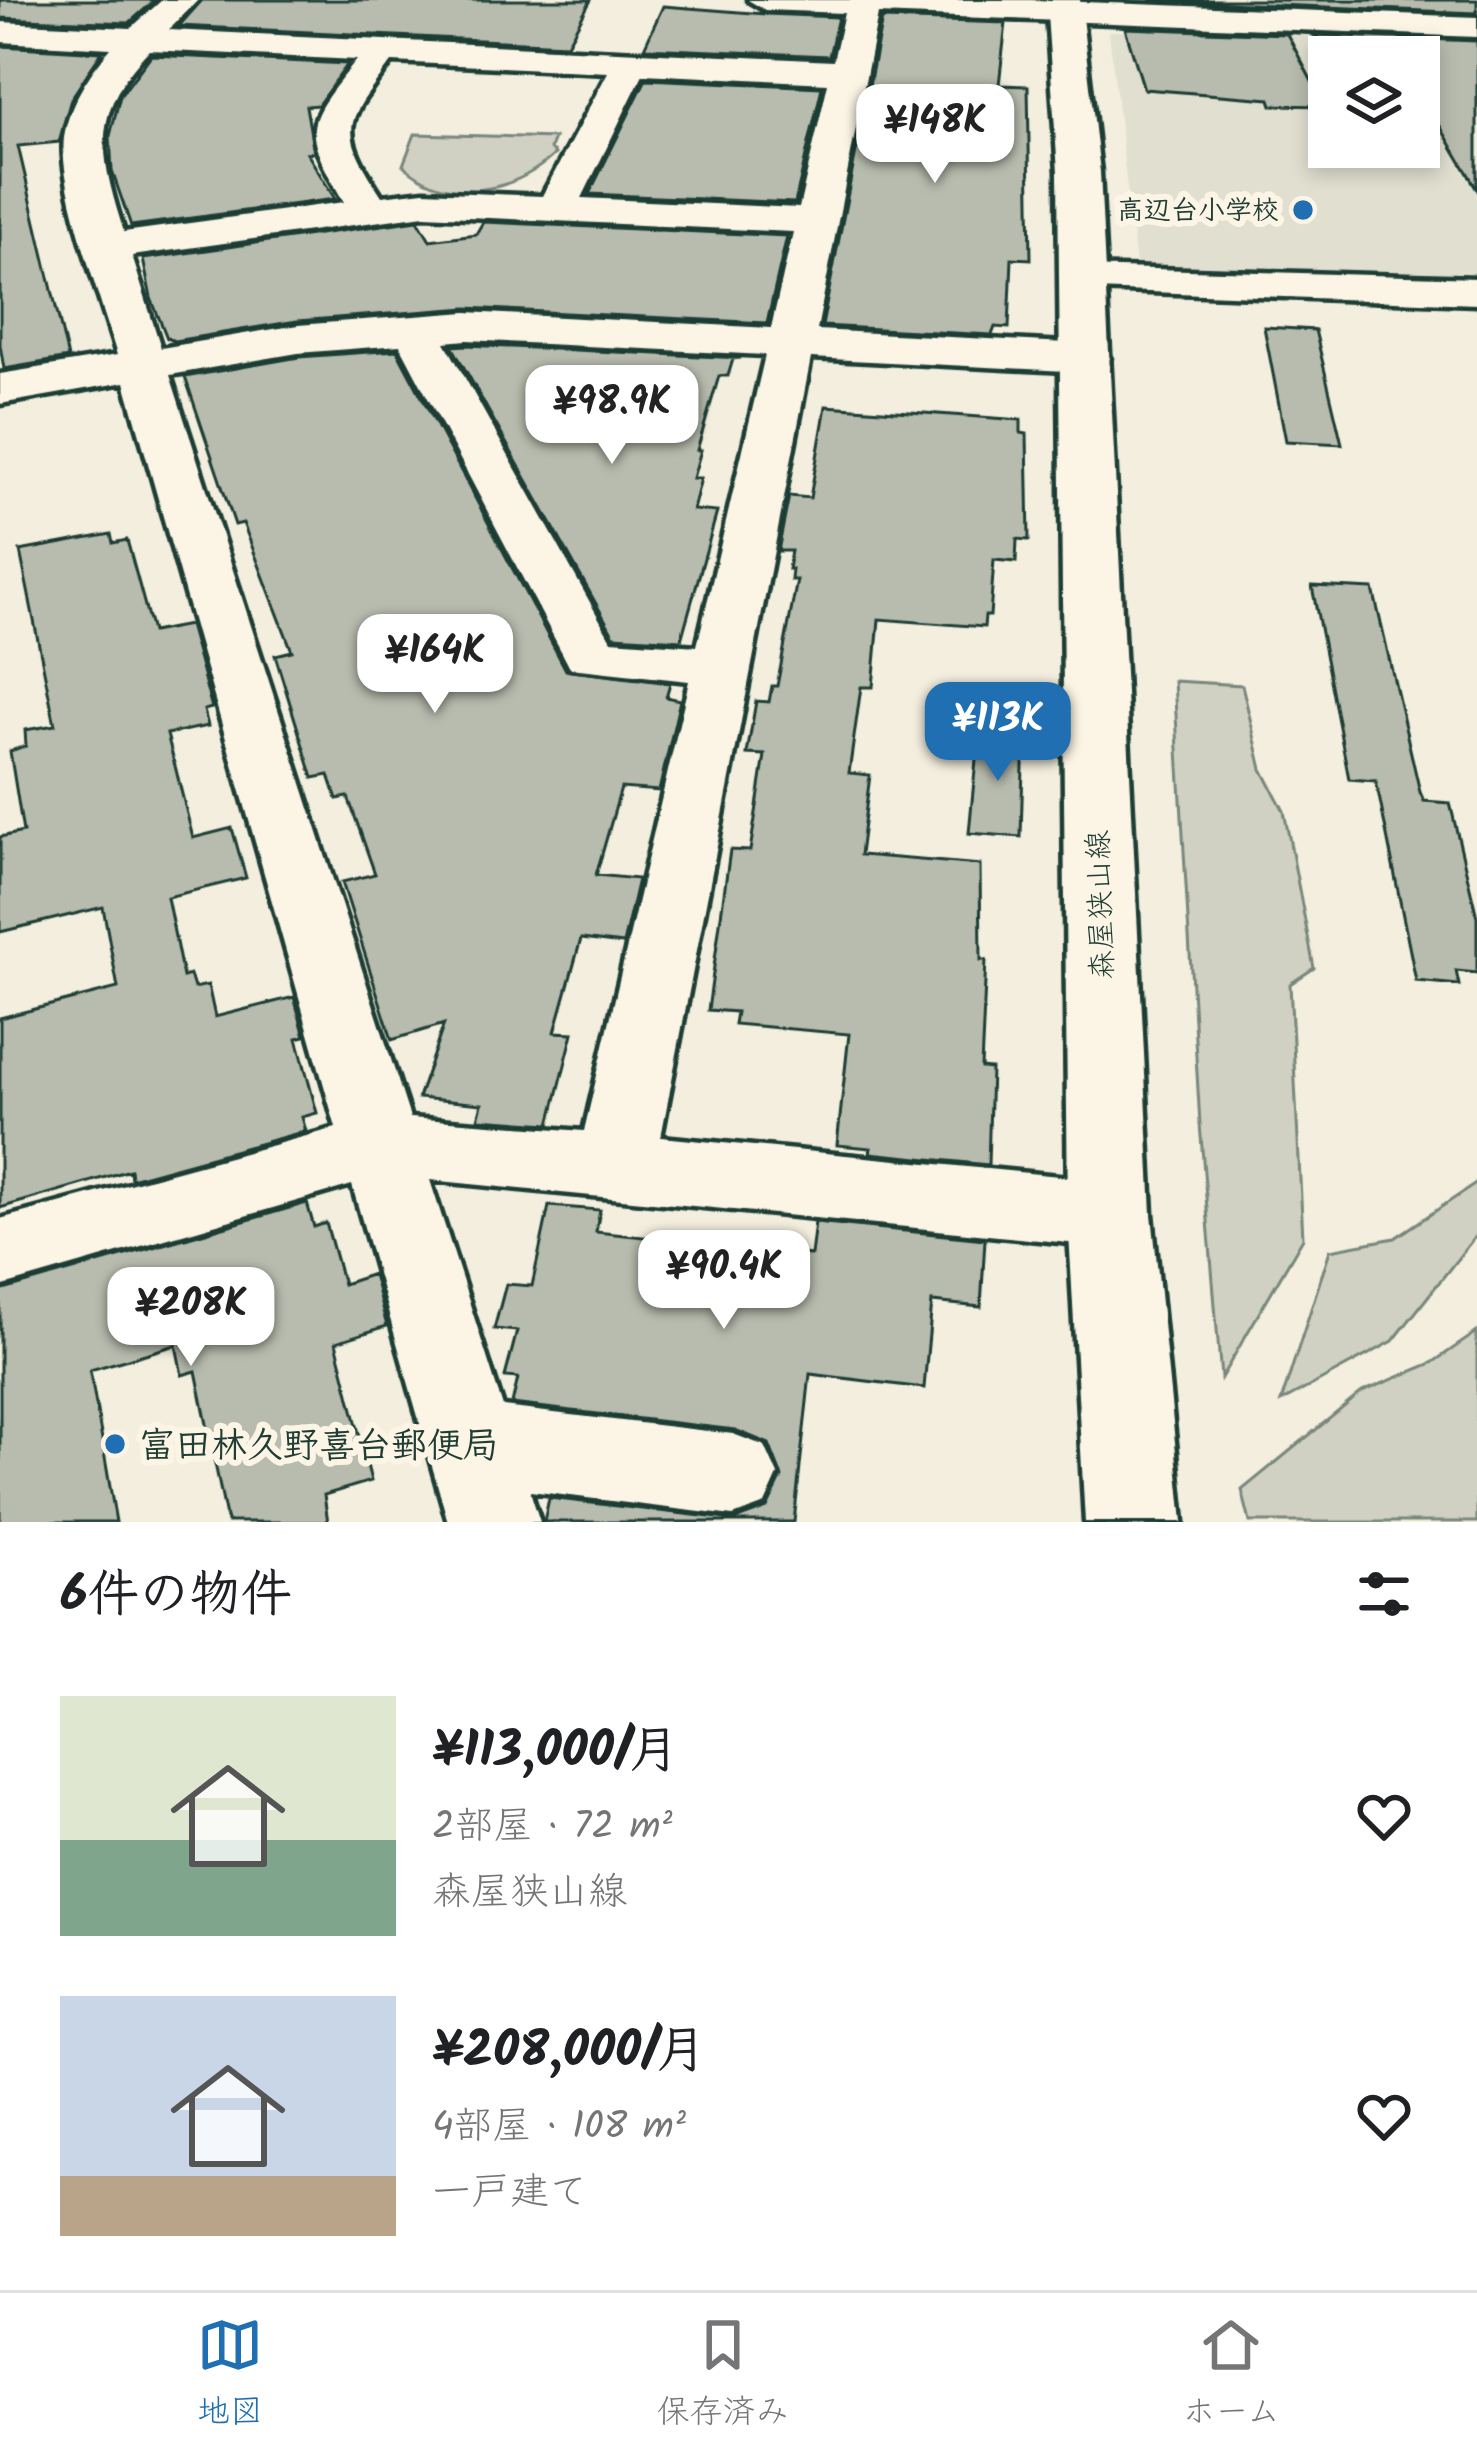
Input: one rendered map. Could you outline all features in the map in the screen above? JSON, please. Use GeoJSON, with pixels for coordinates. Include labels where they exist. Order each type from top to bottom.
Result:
{"type":"FeatureCollection","features":[{"type":"Feature","properties":{"kind":"main road","name":"森屋狭山線"},"geometry":{"type":"LineString","coordinates":[[1064,6],[1079,172],[1110,1214],[1134,1522]]}},
{"type":"Feature","properties":{"kind":"street"},"geometry":{"type":"LineString","coordinates":[[182,0],[140,38],[98,87],[82,127],[83,166],[482,1482],[733,1475]]}},
{"type":"Feature","properties":{"kind":"street"},"geometry":{"type":"LineString","coordinates":[[765,0],[1278,10],[1477,27]]}},
{"type":"Feature","properties":{"kind":"street"},"geometry":{"type":"LineString","coordinates":[[616,1164],[864,2]]}},
{"type":"Feature","properties":{"kind":"street"},"geometry":{"type":"LineString","coordinates":[[0,32],[849,73]]}},
{"type":"Feature","properties":{"kind":"street"},"geometry":{"type":"LineString","coordinates":[[368,208],[331,143],[330,126],[333,114],[383,50]]}},
{"type":"Feature","properties":{"kind":"street"},"geometry":{"type":"LineString","coordinates":[[557,207],[631,62]]}},
{"type":"Feature","properties":{"kind":"street"},"geometry":{"type":"LineString","coordinates":[[107,247],[368,208],[466,202],[817,221]]}},
{"type":"Feature","properties":{"kind":"street"},"geometry":{"type":"LineString","coordinates":[[1083,280],[1477,291]]}},
{"type":"Feature","properties":{"kind":"street"},"geometry":{"type":"LineString","coordinates":[[0,389],[298,339],[414,328],[529,327],[1086,358]]}},
{"type":"Feature","properties":{"kind":"street"},"geometry":{"type":"LineString","coordinates":[[414,328],[591,656],[721,666]]}},
{"type":"Feature","properties":{"kind":"street"},"geometry":{"type":"LineString","coordinates":[[0,1253],[383,1146],[616,1164],[1110,1214]]}},
{"type":"Feature","properties":{"kind":"shaded area","name":"高辺台小学校"},"geometry":{"type":"Polygon","coordinates":[[[1109,31],[1313,36],[1308,36],[1308,168],[1440,168],[1440,39],[1477,40],[1477,282],[1137,274],[1109,31]]]}},
{"type":"Feature","properties":{"kind":"shaded area"},"geometry":{"type":"Polygon","coordinates":[[[415,134],[554,138],[550,149],[555,154],[520,178],[480,190],[460,190],[421,178],[403,165],[415,134]]]}},
{"type":"Feature","properties":{"kind":"shaded area"},"geometry":{"type":"Polygon","coordinates":[[[1174,681],[1242,685],[1262,769],[1284,811],[1314,968],[1290,984],[1303,1238],[1221,1378],[1200,1124],[1174,681]]]}},
{"type":"Feature","properties":{"kind":"shaded area"},"geometry":{"type":"Polygon","coordinates":[[[1477,1183],[1477,1234],[1393,1341],[1281,1402],[1330,1250],[1395,1238],[1477,1183]]]}},
{"type":"Feature","properties":{"kind":"shaded area"},"geometry":{"type":"Polygon","coordinates":[[[1477,1332],[1477,1522],[1250,1522],[1242,1490],[1362,1392],[1432,1363],[1477,1332]]]}},
{"type":"Feature","properties":{"kind":"building"},"geometry":{"type":"Polygon","coordinates":[[[0,0],[155,0],[129,23],[0,18],[0,0]]]}},
{"type":"Feature","properties":{"kind":"building"},"geometry":{"type":"Polygon","coordinates":[[[202,0],[591,0],[567,44],[179,26],[202,0]]]}},
{"type":"Feature","properties":{"kind":"building"},"geometry":{"type":"Polygon","coordinates":[[[1149,0],[1477,0],[1477,13],[1149,0]]]}},
{"type":"Feature","properties":{"kind":"building"},"geometry":{"type":"Polygon","coordinates":[[[663,6],[838,17],[829,56],[644,48],[663,6]]]}},
{"type":"Feature","properties":{"kind":"building"},"geometry":{"type":"Polygon","coordinates":[[[882,19],[1006,23],[999,85],[1028,86],[1031,259],[1012,258],[1009,328],[995,327],[992,335],[822,326],[882,19]]]}},
{"type":"Feature","properties":{"kind":"building"},"geometry":{"type":"Polygon","coordinates":[[[1125,28],[1287,34],[1308,74],[1308,106],[1272,105],[1270,99],[1144,89],[1125,28]]]}},
{"type":"Feature","properties":{"kind":"building"},"geometry":{"type":"Polygon","coordinates":[[[1440,40],[1477,41],[1477,189],[1440,126],[1440,40]]]}},
{"type":"Feature","properties":{"kind":"building"},"geometry":{"type":"Polygon","coordinates":[[[0,46],[102,52],[71,99],[59,142],[18,146],[68,358],[4,369],[0,345],[0,46]]]}},
{"type":"Feature","properties":{"kind":"building"},"geometry":{"type":"Polygon","coordinates":[[[151,55],[348,64],[318,105],[306,106],[314,152],[307,153],[335,199],[131,226],[112,171],[110,136],[120,96],[151,55]]]}},
{"type":"Feature","properties":{"kind":"building"},"geometry":{"type":"Polygon","coordinates":[[[646,79],[822,87],[795,203],[589,194],[646,79]]]}},
{"type":"Feature","properties":{"kind":"building"},"geometry":{"type":"Polygon","coordinates":[[[418,220],[430,240],[476,234],[483,222],[787,236],[767,323],[467,308],[297,321],[174,341],[167,338],[151,298],[143,259],[418,220]]]}},
{"type":"Feature","properties":{"kind":"building"},"geometry":{"type":"Polygon","coordinates":[[[1264,327],[1315,330],[1342,444],[1286,441],[1264,327]]]}},
{"type":"Feature","properties":{"kind":"building"},"geometry":{"type":"Polygon","coordinates":[[[452,346],[741,358],[733,359],[728,376],[719,376],[697,450],[701,450],[693,478],[701,478],[693,510],[717,512],[681,640],[614,636],[452,346]]]}},
{"type":"Feature","properties":{"kind":"building"},"geometry":{"type":"Polygon","coordinates":[[[397,350],[566,670],[670,683],[666,697],[680,700],[659,791],[621,788],[596,875],[638,879],[623,944],[581,939],[555,1032],[573,1033],[550,1124],[478,1119],[482,1104],[418,1098],[444,1024],[392,1040],[342,882],[375,874],[348,797],[337,799],[329,775],[313,778],[275,655],[292,651],[243,523],[235,525],[185,377],[299,357],[397,350]]]}},
{"type":"Feature","properties":{"kind":"building"},"geometry":{"type":"Polygon","coordinates":[[[826,406],[1021,420],[1021,433],[1027,434],[1029,540],[1017,539],[1016,562],[994,560],[990,616],[985,616],[984,627],[879,619],[873,687],[861,687],[849,773],[870,775],[860,855],[980,865],[981,960],[986,960],[981,1068],[991,1069],[988,1165],[837,1145],[849,1034],[734,1024],[736,1012],[708,1010],[730,850],[750,851],[765,755],[747,754],[756,701],[769,702],[772,686],[777,686],[797,580],[791,580],[792,569],[788,569],[791,551],[778,551],[789,496],[810,498],[826,406]]]}},
{"type":"Feature","properties":{"kind":"building"},"geometry":{"type":"Polygon","coordinates":[[[111,534],[113,543],[127,540],[152,632],[189,625],[212,708],[204,710],[208,726],[167,734],[193,838],[232,828],[246,878],[167,897],[183,977],[190,975],[194,988],[208,985],[215,1017],[294,997],[305,1036],[297,1038],[317,1113],[302,1117],[306,1131],[131,1179],[130,1170],[0,1208],[0,1018],[118,988],[103,907],[0,932],[0,837],[23,832],[10,751],[26,746],[25,730],[55,725],[20,551],[111,534]]]}},
{"type":"Feature","properties":{"kind":"building"},"geometry":{"type":"Polygon","coordinates":[[[1312,586],[1373,589],[1420,792],[1424,801],[1450,803],[1477,917],[1477,973],[1456,971],[1459,985],[1416,981],[1376,781],[1349,779],[1312,586]]]}},
{"type":"Feature","properties":{"kind":"building"},"geometry":{"type":"Polygon","coordinates":[[[979,728],[1024,731],[1021,837],[969,833],[979,728]]]}},
{"type":"Feature","properties":{"kind":"building"},"geometry":{"type":"Polygon","coordinates":[[[307,1203],[314,1227],[326,1223],[343,1284],[373,1274],[387,1326],[336,1342],[371,1481],[324,1495],[328,1522],[227,1522],[196,1371],[182,1375],[176,1345],[90,1370],[116,1522],[0,1522],[0,1291],[307,1203]]]}},
{"type":"Feature","properties":{"kind":"building"},"geometry":{"type":"Polygon","coordinates":[[[549,1206],[600,1210],[596,1232],[811,1255],[815,1222],[985,1239],[981,1307],[932,1302],[924,1388],[810,1374],[794,1522],[544,1522],[549,1498],[735,1520],[767,1508],[782,1477],[769,1444],[735,1430],[512,1404],[518,1378],[505,1377],[517,1331],[494,1329],[506,1284],[532,1286],[549,1206]]]}},
{"type":"Feature","properties":{"kind":"place","name":"高辺台小学校"},"geometry":{"type":"Point","coordinates":[1303,210]}},
{"type":"Feature","properties":{"kind":"place","name":"富田林久野喜台郵便局"},"geometry":{"type":"Point","coordinates":[115,1444]}}]}
